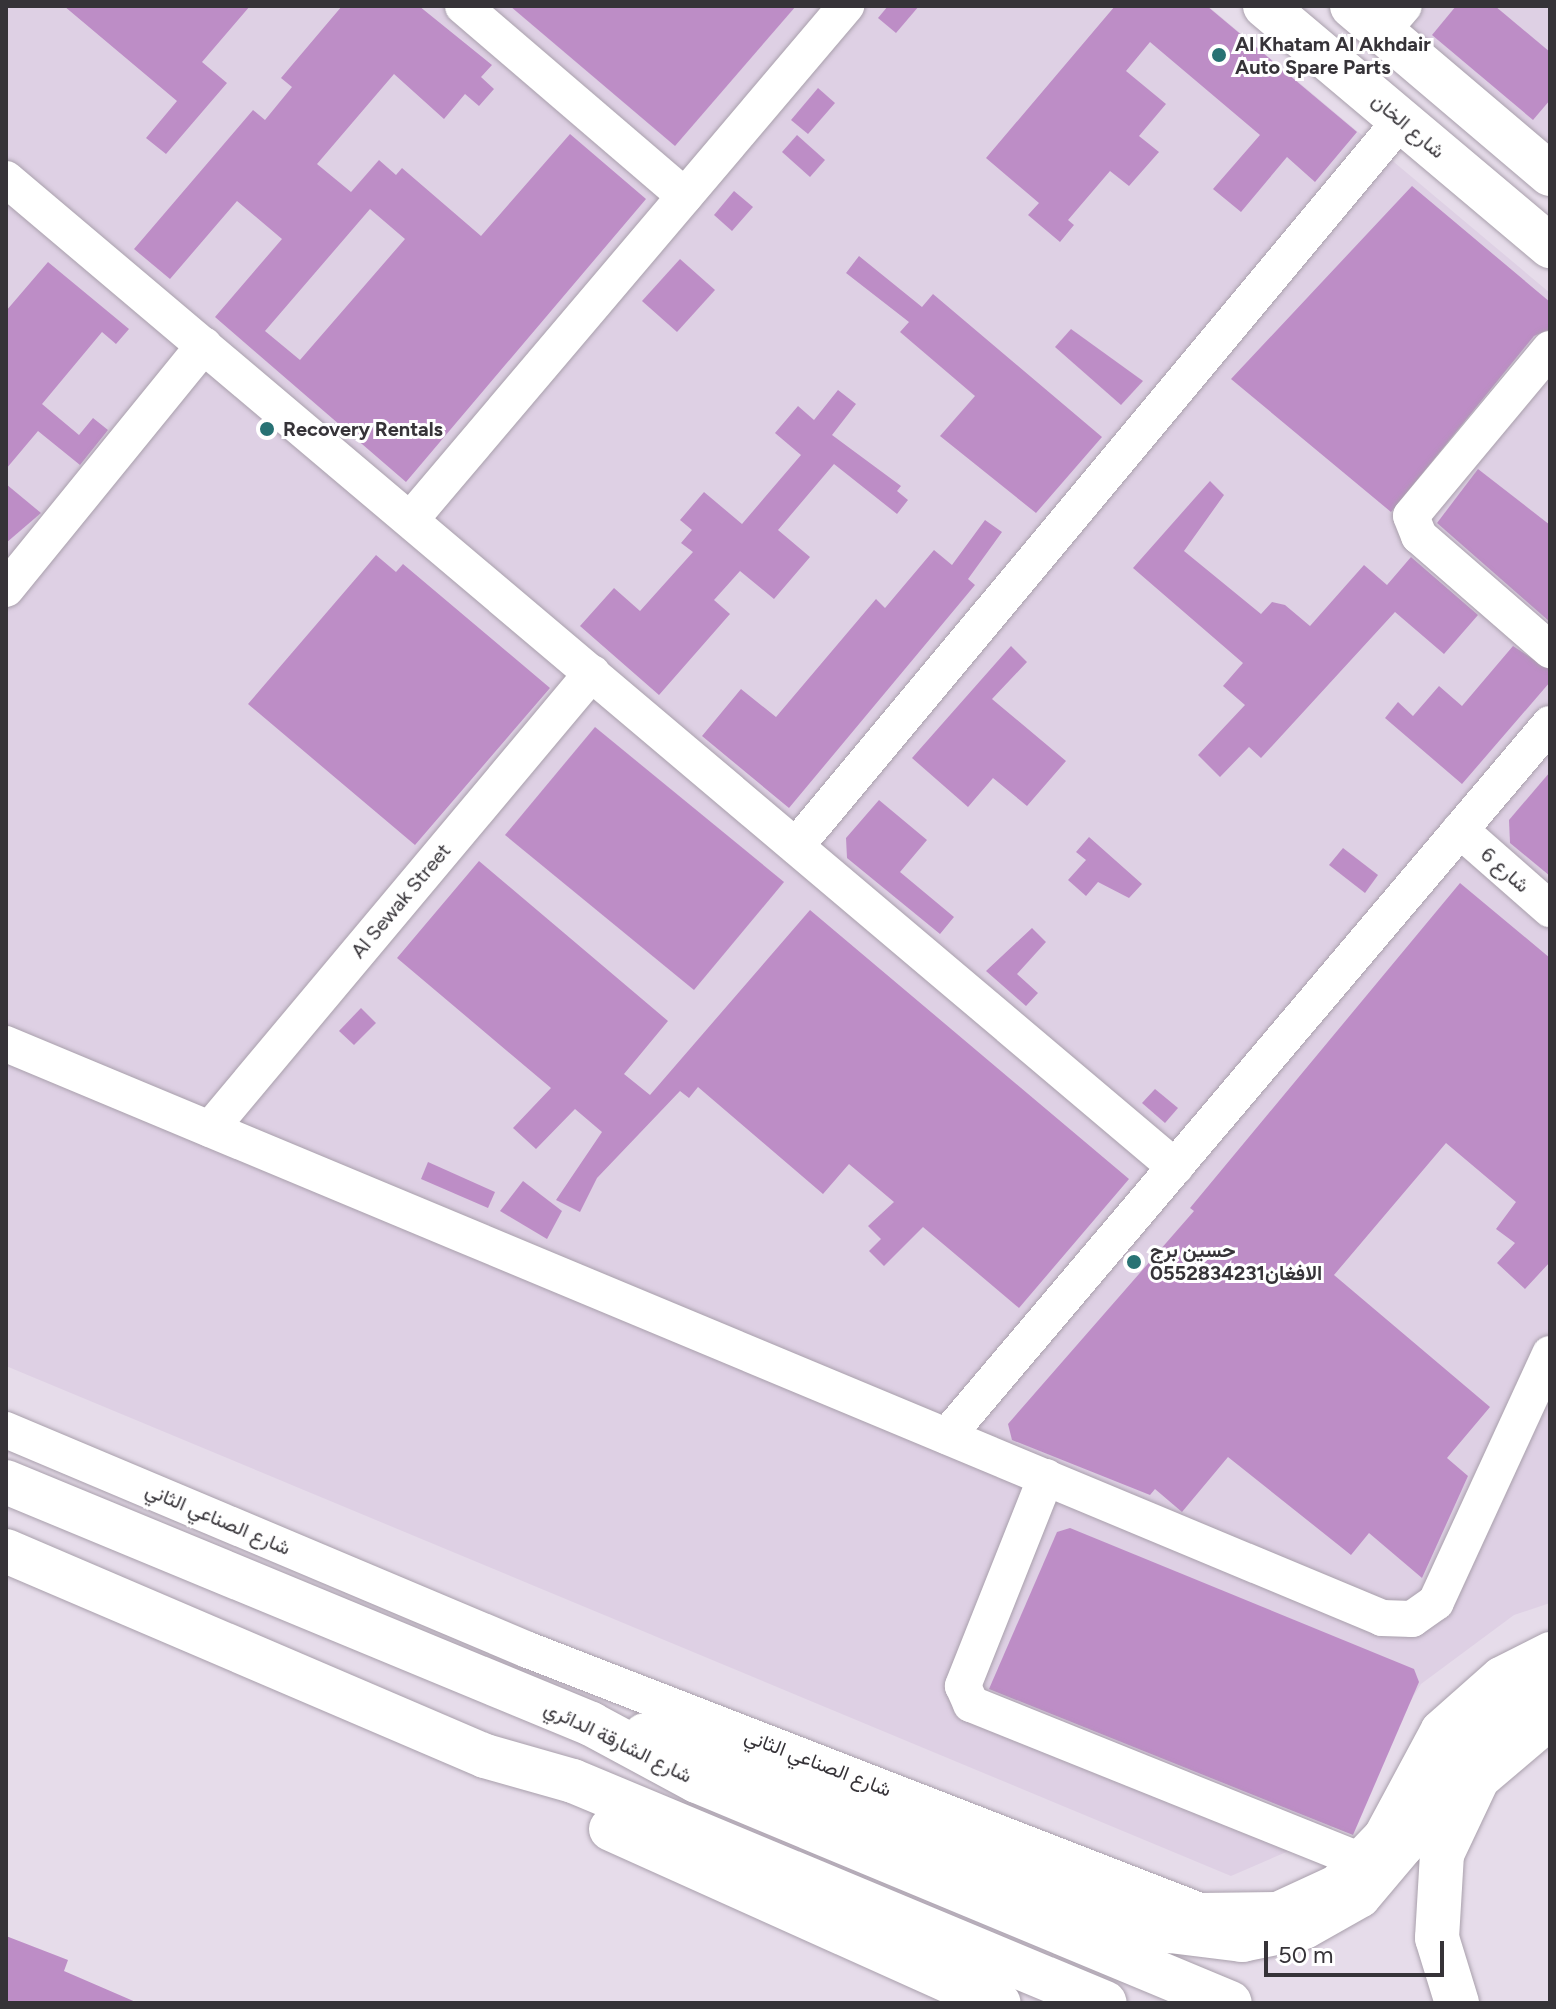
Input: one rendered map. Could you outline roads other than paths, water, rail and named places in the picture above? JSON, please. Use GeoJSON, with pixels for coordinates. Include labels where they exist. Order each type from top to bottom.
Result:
{"type":"FeatureCollection","features":[{"type":"Feature","properties":{"kind":"main road","name":"شارع الخان"},"geometry":{"type":"LineString","coordinates":[[1265,6],[1550,246]]}},
{"type":"Feature","properties":{"kind":"main road"},"geometry":{"type":"LineString","coordinates":[[1379,14],[1550,174]]}},
{"type":"Feature","properties":{"kind":"main road","name":"شارع الشارقة الدائري"},"geometry":{"type":"LineString","coordinates":[[6,1482],[591,1724],[697,1781],[1230,2003]]}},
{"type":"Feature","properties":{"kind":"main road"},"geometry":{"type":"LineString","coordinates":[[6,1551],[485,1756],[573,1781],[1105,2003]]}},
{"type":"Feature","properties":{"kind":"main road"},"geometry":{"type":"LineString","coordinates":[[591,1724],[743,1763],[1170,1931],[1242,1940],[1304,1927],[1359,1896],[1391,1863],[1455,1754],[1500,1709],[1550,1675]]}},
{"type":"Feature","properties":{"kind":"main road"},"geometry":{"type":"LineString","coordinates":[[1457,2003],[1437,1938],[1442,1854],[1478,1778],[1550,1717]]}},
{"type":"Feature","properties":{"kind":"main road"},"geometry":{"type":"LineString","coordinates":[[485,1756],[555,1805],[999,2003]]}},
{"type":"Feature","properties":{"kind":"street"},"geometry":{"type":"LineString","coordinates":[[463,6],[685,196]]}},
{"type":"Feature","properties":{"kind":"street"},"geometry":{"type":"LineString","coordinates":[[411,519],[841,8]]}},
{"type":"Feature","properties":{"kind":"street"},"geometry":{"type":"LineString","coordinates":[[796,846],[1401,120]]}},
{"type":"Feature","properties":{"kind":"street"},"geometry":{"type":"LineString","coordinates":[[6,179],[1175,1167]]}},
{"type":"Feature","properties":{"kind":"street"},"geometry":{"type":"LineString","coordinates":[[6,589],[204,345]]}},
{"type":"Feature","properties":{"kind":"street"},"geometry":{"type":"LineString","coordinates":[[1550,349],[1411,516],[1419,536],[1550,650]]}},
{"type":"Feature","properties":{"kind":"street","name":"Al Sewak Street"},"geometry":{"type":"LineString","coordinates":[[210,1129],[592,673]]}},
{"type":"Feature","properties":{"kind":"street"},"geometry":{"type":"LineString","coordinates":[[947,1436],[1550,724]]}},
{"type":"Feature","properties":{"kind":"street","name":"شارع 6"},"geometry":{"type":"LineString","coordinates":[[1460,830],[1550,909]]}},
{"type":"Feature","properties":{"kind":"street"},"geometry":{"type":"LineString","coordinates":[[6,1044],[1382,1618],[1412,1619],[1443,1588],[1550,1354]]}},
{"type":"Feature","properties":{"kind":"street","name":"شارع الصناعي الثاني"},"geometry":{"type":"LineString","coordinates":[[6,1430],[528,1650],[1163,1900],[1239,1914],[1277,1910],[1317,1894],[1361,1861],[1439,1729],[1500,1675],[1550,1650]]}},
{"type":"Feature","properties":{"kind":"street"},"geometry":{"type":"LineString","coordinates":[[1046,1477],[963,1686],[971,1704],[1361,1861]]}},
{"type":"Feature","properties":{"kind":"place","name":"Al Khatam Al Akhdair Auto Spare Parts"},"geometry":{"type":"Point","coordinates":[1219,55]}},
{"type":"Feature","properties":{"kind":"place","name":"Recovery Rentals"},"geometry":{"type":"Point","coordinates":[267,429]}},
{"type":"Feature","properties":{"kind":"place","name":"حسين برج الافغان0552834231"},"geometry":{"type":"Point","coordinates":[1134,1262]}}]}
